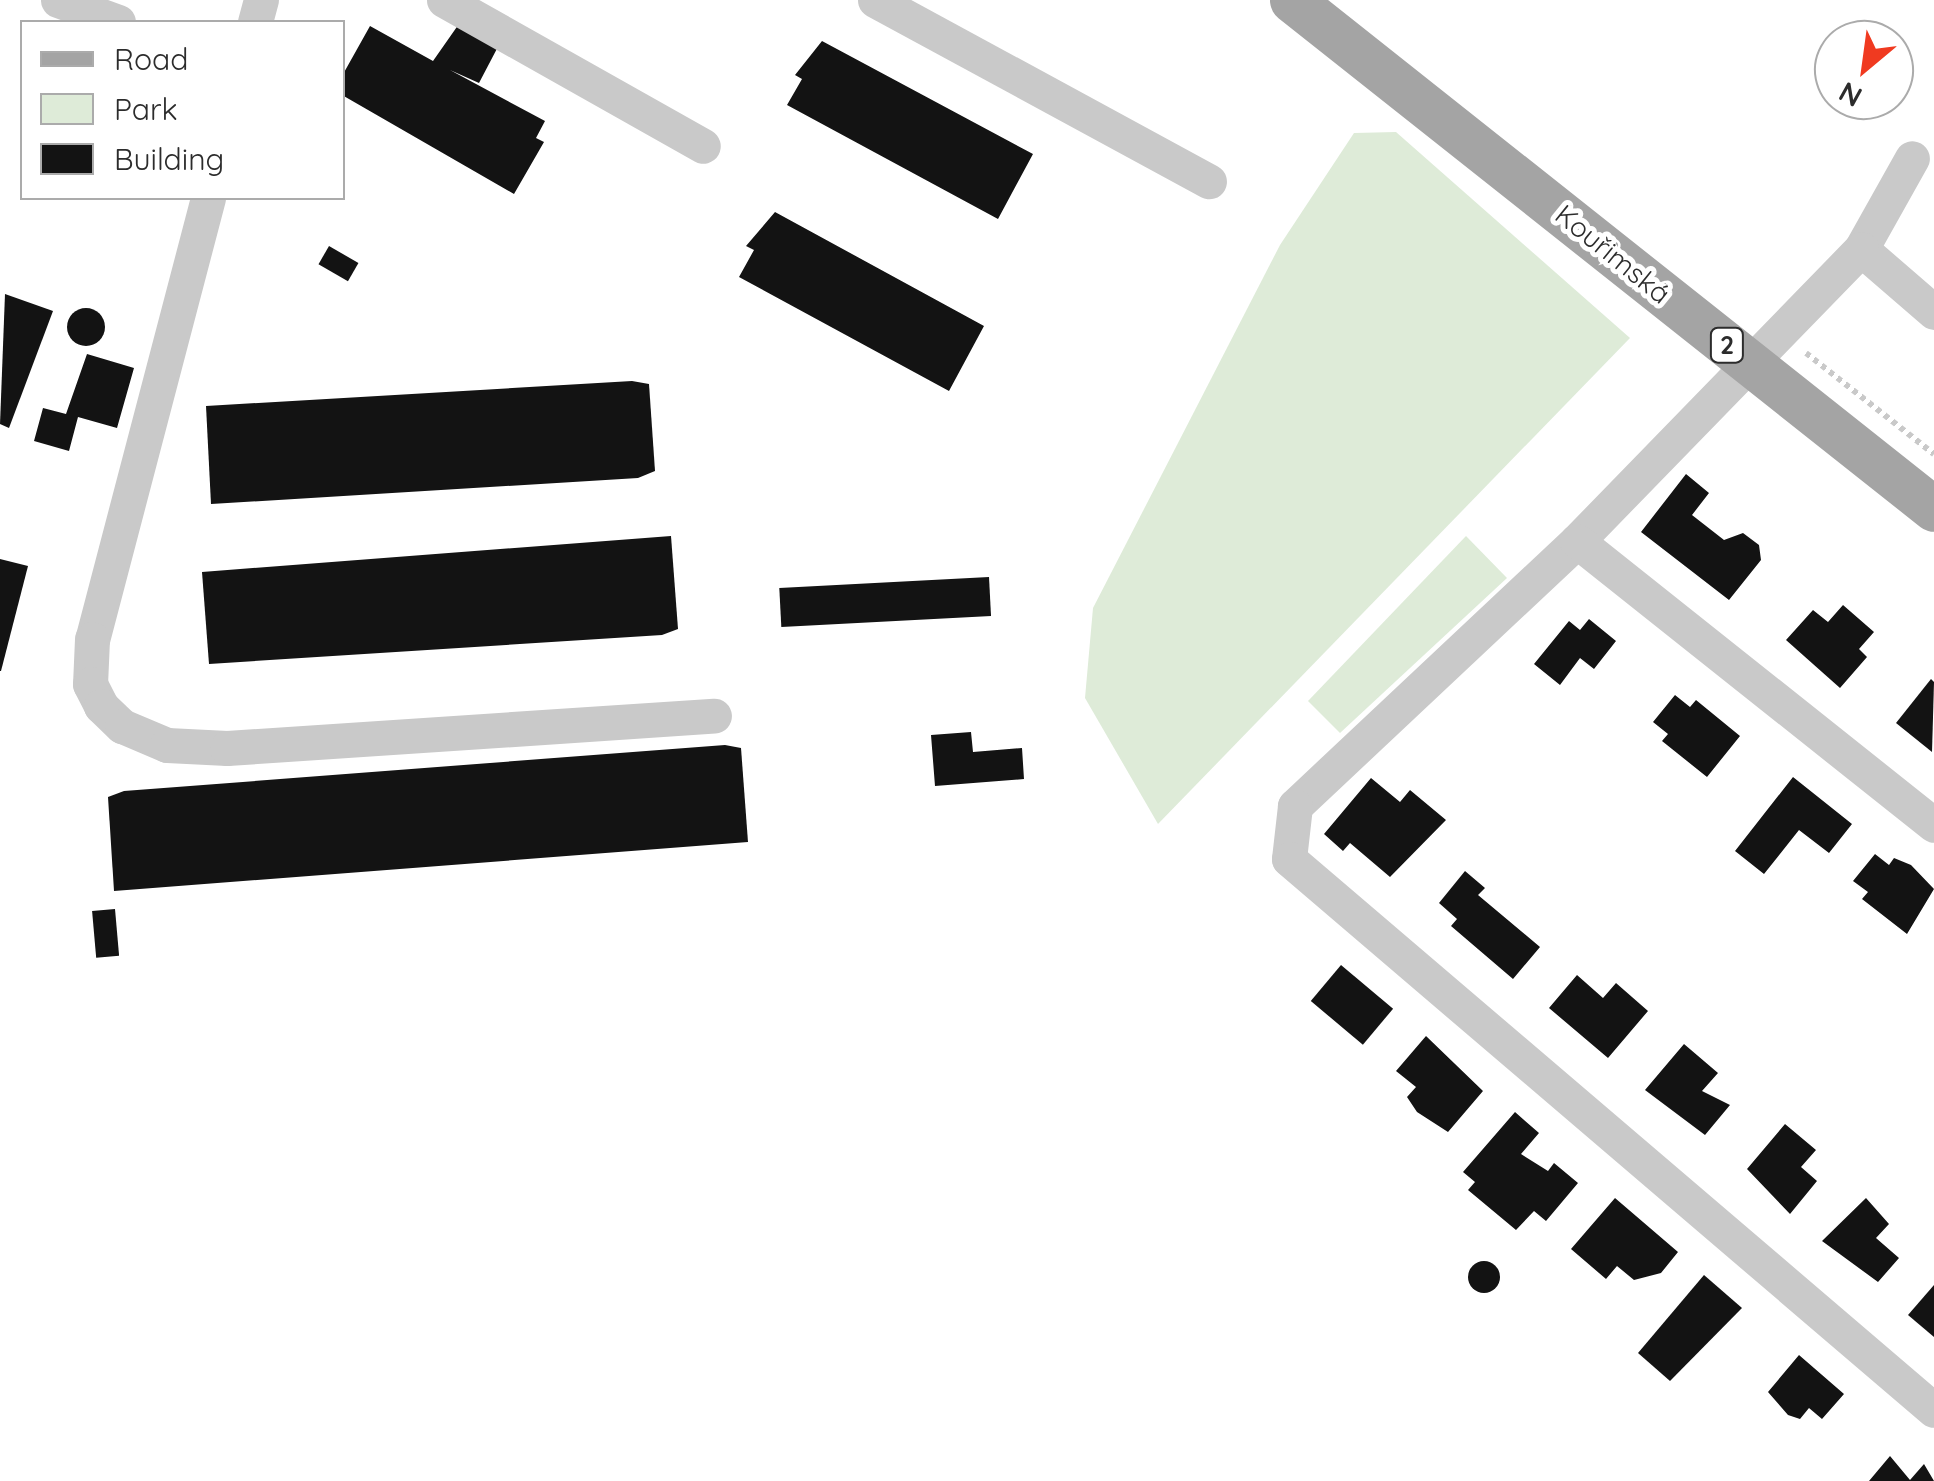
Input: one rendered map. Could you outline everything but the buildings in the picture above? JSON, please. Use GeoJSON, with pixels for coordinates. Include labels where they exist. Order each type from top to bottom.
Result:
{"type":"FeatureCollection","features":[{"type":"Feature","properties":{"kind":"main road","name":"Kouřimská"},"geometry":{"type":"LineString","coordinates":[[1292,0],[1934,509]]}},
{"type":"Feature","properties":{"kind":"street"},"geometry":{"type":"LineString","coordinates":[[58,0],[113,20]]}},
{"type":"Feature","properties":{"kind":"street"},"geometry":{"type":"LineString","coordinates":[[444,0],[703,146]]}},
{"type":"Feature","properties":{"kind":"street"},"geometry":{"type":"LineString","coordinates":[[875,0],[1208,182]]}},
{"type":"Feature","properties":{"kind":"street"},"geometry":{"type":"LineString","coordinates":[[1912,158],[1852,260],[1753,366],[1577,541],[1294,806],[1288,858],[1934,1410]]}},
{"type":"Feature","properties":{"kind":"street"},"geometry":{"type":"LineString","coordinates":[[207,200],[92,639],[90,684],[101,706],[122,726],[167,744],[227,748],[714,716]]}},
{"type":"Feature","properties":{"kind":"street"},"geometry":{"type":"LineString","coordinates":[[1852,260],[1934,312]]}},
{"type":"Feature","properties":{"kind":"street"},"geometry":{"type":"LineString","coordinates":[[1577,541],[1934,824]]}},
{"type":"Feature","properties":{"kind":"path"},"geometry":{"type":"LineString","coordinates":[[1808,336],[1799,347],[1934,454]]}},
{"type":"Feature","properties":{"kind":"green space"},"geometry":{"type":"Polygon","coordinates":[[[1396,132],[1630,338],[1158,824],[1085,698],[1093,608],[1280,245],[1354,133],[1396,132]]]}},
{"type":"Feature","properties":{"kind":"green space"},"geometry":{"type":"Polygon","coordinates":[[[1466,536],[1507,578],[1340,733],[1308,701],[1466,536]]]}}]}
